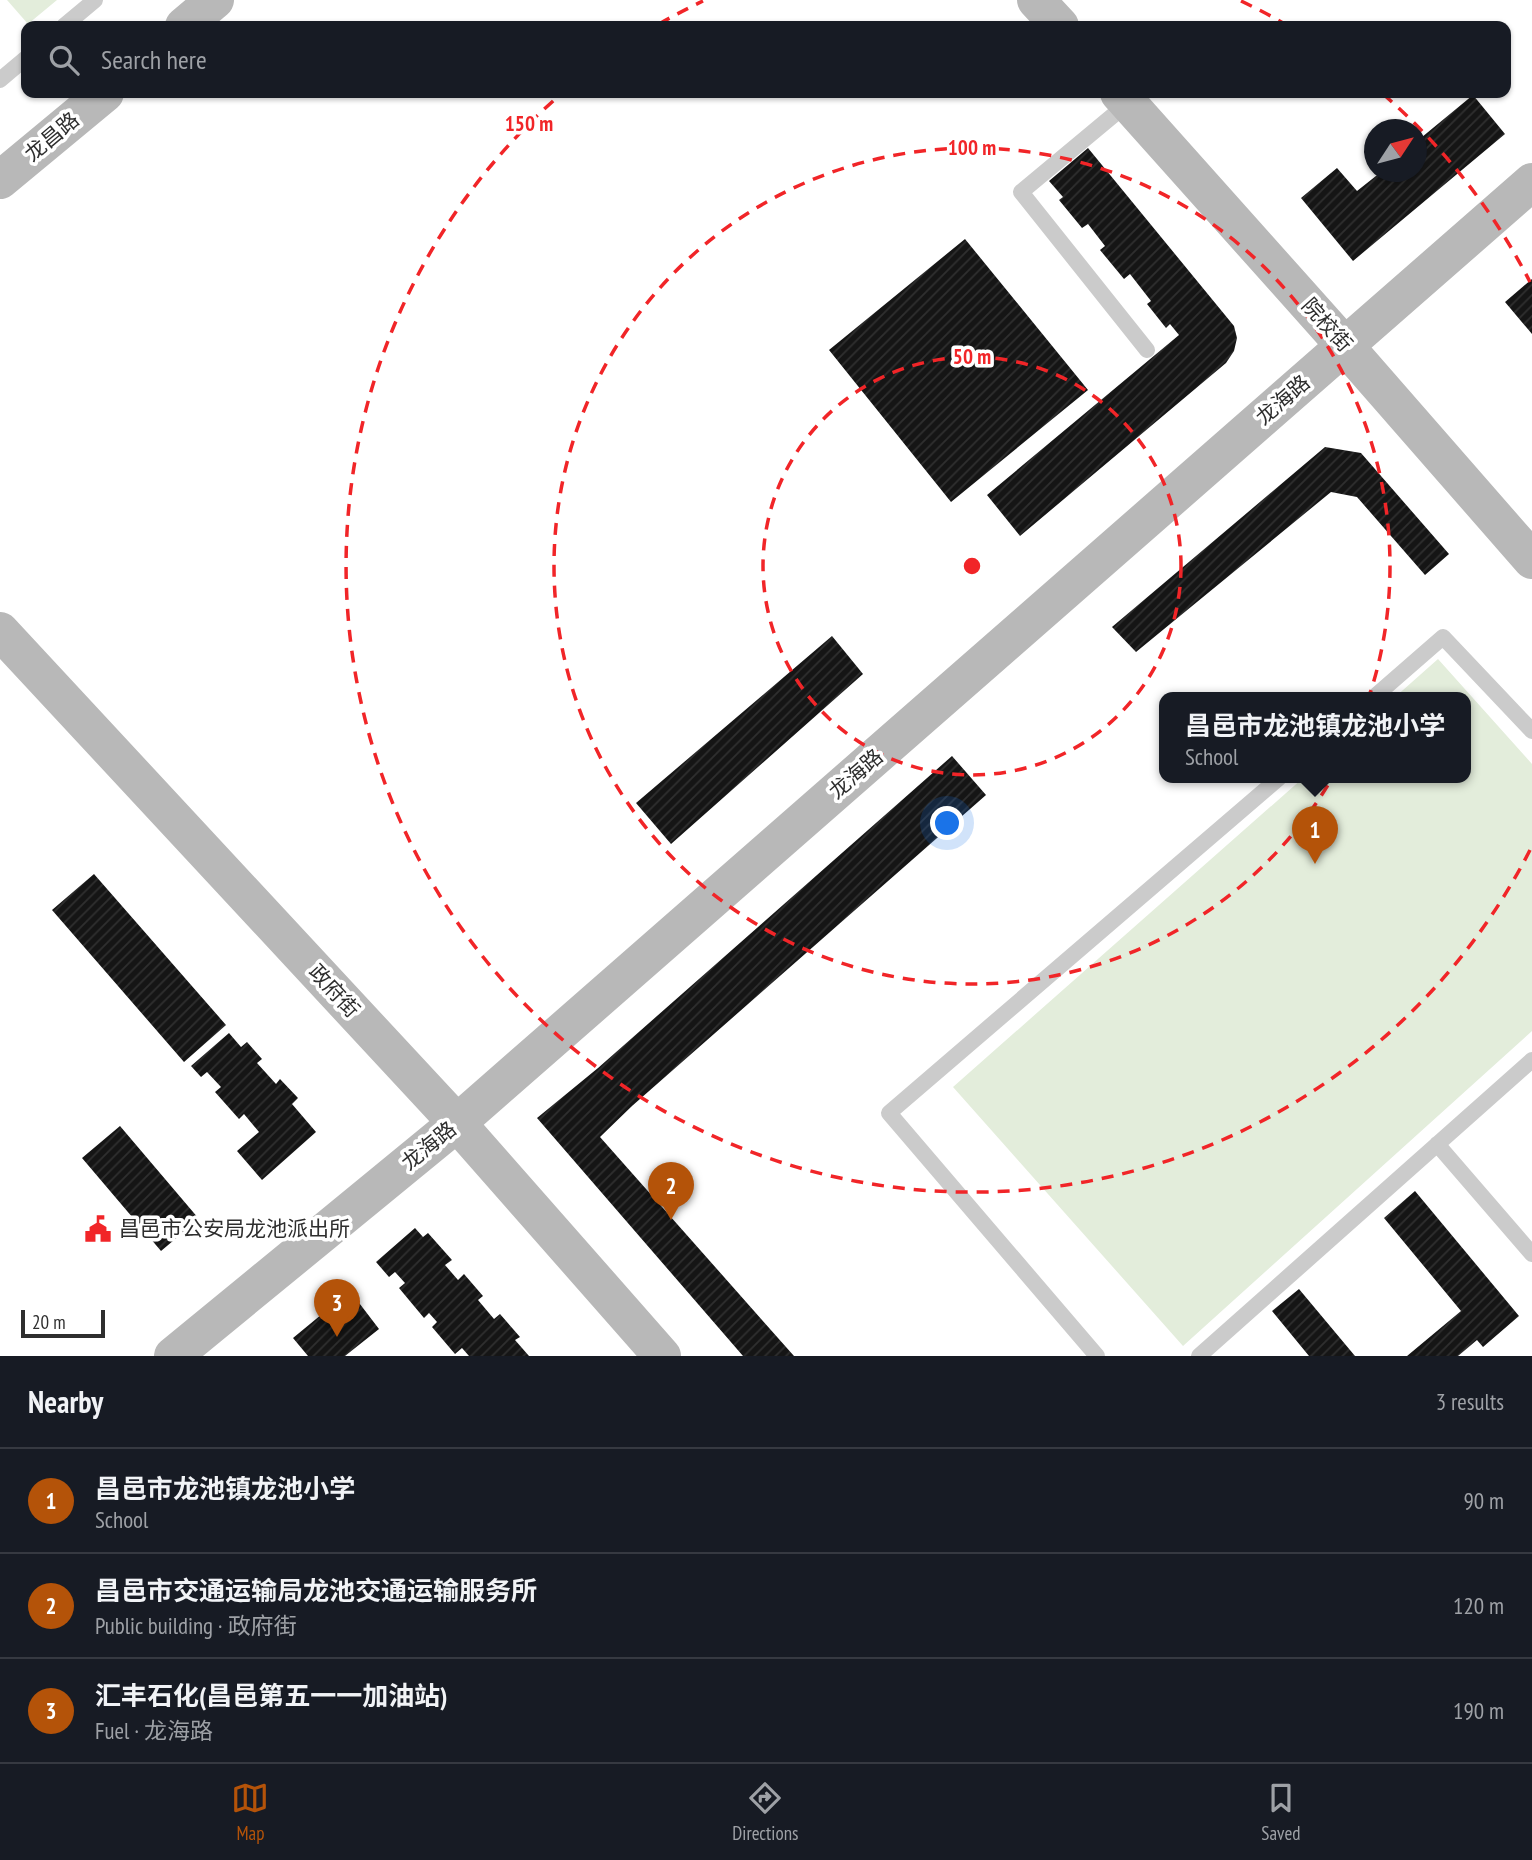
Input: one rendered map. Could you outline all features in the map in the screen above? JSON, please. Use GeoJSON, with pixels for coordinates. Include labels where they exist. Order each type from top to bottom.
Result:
{"type":"FeatureCollection","features":[{"type":"Feature","properties":{"kind":"street"},"geometry":{"type":"LineString","coordinates":[[190,21],[215,0]]}},
{"type":"Feature","properties":{"kind":"street"},"geometry":{"type":"LineString","coordinates":[[1036,0],[1055,21]]}},
{"type":"Feature","properties":{"kind":"street","name":"龙昌路"},"geometry":{"type":"LineString","coordinates":[[0,180],[99,98]]}},
{"type":"Feature","properties":{"kind":"street","name":"院校街"},"geometry":{"type":"LineString","coordinates":[[1124,98],[1532,560]]}},
{"type":"Feature","properties":{"kind":"street","name":"龙海路"},"geometry":{"type":"LineString","coordinates":[[173,1356],[457,1123],[1532,182]]}},
{"type":"Feature","properties":{"kind":"street","name":"政府街"},"geometry":{"type":"LineString","coordinates":[[0,631],[457,1123],[662,1356]]}},
{"type":"Feature","properties":{"kind":"lane"},"geometry":{"type":"LineString","coordinates":[[70,21],[95,0]]}},
{"type":"Feature","properties":{"kind":"lane"},"geometry":{"type":"LineString","coordinates":[[0,80],[21,62]]}},
{"type":"Feature","properties":{"kind":"lane"},"geometry":{"type":"LineString","coordinates":[[1124,98],[1021,192],[1147,350]]}},
{"type":"Feature","properties":{"kind":"lane"},"geometry":{"type":"LineString","coordinates":[[1380,692],[1443,637],[1532,731]]}},
{"type":"Feature","properties":{"kind":"lane"},"geometry":{"type":"LineString","coordinates":[[1097,1356],[889,1113],[1273,783]]}},
{"type":"Feature","properties":{"kind":"lane"},"geometry":{"type":"LineString","coordinates":[[1199,1356],[1532,1060]]}},
{"type":"Feature","properties":{"kind":"lane"},"geometry":{"type":"LineString","coordinates":[[1437,1144],[1532,1254]]}},
{"type":"Feature","properties":{"kind":"green space"},"geometry":{"type":"Polygon","coordinates":[[[7,0],[57,0],[32,21],[25,21],[7,0]]]}},
{"type":"Feature","properties":{"kind":"green space"},"geometry":{"type":"Polygon","coordinates":[[[1438,659],[1468,692],[1401,692],[1438,659]]]}},
{"type":"Feature","properties":{"kind":"green space"},"geometry":{"type":"Polygon","coordinates":[[[1471,696],[1532,764],[1532,1031],[1183,1346],[953,1087],[1297,783],[1471,783],[1471,696]]]}},
{"type":"Feature","properties":{"kind":"building"},"geometry":{"type":"Polygon","coordinates":[[[1469,98],[1475,98],[1505,134],[1353,261],[1301,198],[1337,168],[1357,191],[1368,182],[1427,182],[1427,133],[1469,98]]]}},
{"type":"Feature","properties":{"kind":"building"},"geometry":{"type":"Polygon","coordinates":[[[1088,148],[1234,326],[1237,338],[1234,351],[1226,363],[1020,536],[987,495],[1179,335],[1170,324],[1166,328],[1147,304],[1151,301],[1130,274],[1124,279],[1100,250],[1105,246],[1088,224],[1082,228],[1059,200],[1063,197],[1049,181],[1088,148]]]}},
{"type":"Feature","properties":{"kind":"building"},"geometry":{"type":"Polygon","coordinates":[[[965,239],[1088,390],[951,502],[829,350],[965,239]]]}},
{"type":"Feature","properties":{"kind":"building"},"geometry":{"type":"Polygon","coordinates":[[[1532,279],[1532,334],[1505,302],[1532,279]]]}},
{"type":"Feature","properties":{"kind":"building"},"geometry":{"type":"Polygon","coordinates":[[[1325,447],[1361,453],[1449,554],[1425,575],[1357,497],[1331,492],[1136,652],[1112,627],[1325,447]]]}},
{"type":"Feature","properties":{"kind":"building"},"geometry":{"type":"Polygon","coordinates":[[[832,636],[863,674],[671,844],[636,803],[832,636]]]}},
{"type":"Feature","properties":{"kind":"building"},"geometry":{"type":"Polygon","coordinates":[[[952,756],[986,795],[600,1137],[794,1356],[743,1356],[537,1118],[598,1068],[952,756]]]}},
{"type":"Feature","properties":{"kind":"building"},"geometry":{"type":"Polygon","coordinates":[[[94,874],[226,1025],[184,1062],[52,910],[94,874]]]}},
{"type":"Feature","properties":{"kind":"building"},"geometry":{"type":"Polygon","coordinates":[[[229,1033],[241,1047],[247,1042],[262,1059],[257,1063],[276,1084],[280,1079],[298,1098],[292,1104],[316,1132],[262,1180],[237,1151],[259,1132],[244,1114],[239,1119],[215,1092],[221,1087],[207,1072],[201,1077],[191,1066],[229,1033]]]}},
{"type":"Feature","properties":{"kind":"building"},"geometry":{"type":"Polygon","coordinates":[[[120,1126],[199,1219],[161,1251],[82,1158],[120,1126]]]}},
{"type":"Feature","properties":{"kind":"building"},"geometry":{"type":"Polygon","coordinates":[[[1415,1191],[1519,1316],[1483,1347],[1477,1340],[1458,1356],[1407,1356],[1461,1311],[1384,1218],[1415,1191]]]}},
{"type":"Feature","properties":{"kind":"building"},"geometry":{"type":"Polygon","coordinates":[[[415,1228],[423,1237],[428,1233],[452,1260],[445,1265],[458,1280],[464,1274],[483,1296],[478,1300],[494,1319],[500,1314],[520,1337],[515,1340],[529,1356],[469,1356],[462,1348],[455,1354],[432,1327],[437,1322],[429,1313],[424,1318],[399,1288],[405,1283],[395,1272],[389,1277],[376,1262],[415,1228]]]}},
{"type":"Feature","properties":{"kind":"building"},"geometry":{"type":"Polygon","coordinates":[[[1299,1289],[1355,1356],[1309,1356],[1272,1311],[1299,1289]]]}},
{"type":"Feature","properties":{"kind":"building"},"geometry":{"type":"Polygon","coordinates":[[[350,1291],[379,1329],[345,1356],[308,1356],[293,1338],[350,1291]]]}},
{"type":"Feature","properties":{"kind":"place","name":"昌邑市龙池镇龙池小学"},"geometry":{"type":"Point","coordinates":[1315,864]}},
{"type":"Feature","properties":{"kind":"place","name":"昌邑市交通运输局龙池交通运输服务所"},"geometry":{"type":"Point","coordinates":[671,1220]}},
{"type":"Feature","properties":{"kind":"place","name":"昌邑市公安局龙池派出所"},"geometry":{"type":"Point","coordinates":[98,1229]}},
{"type":"Feature","properties":{"kind":"place","name":"汇丰石化(昌邑第五一一加油站)"},"geometry":{"type":"Point","coordinates":[337,1337]}}]}
